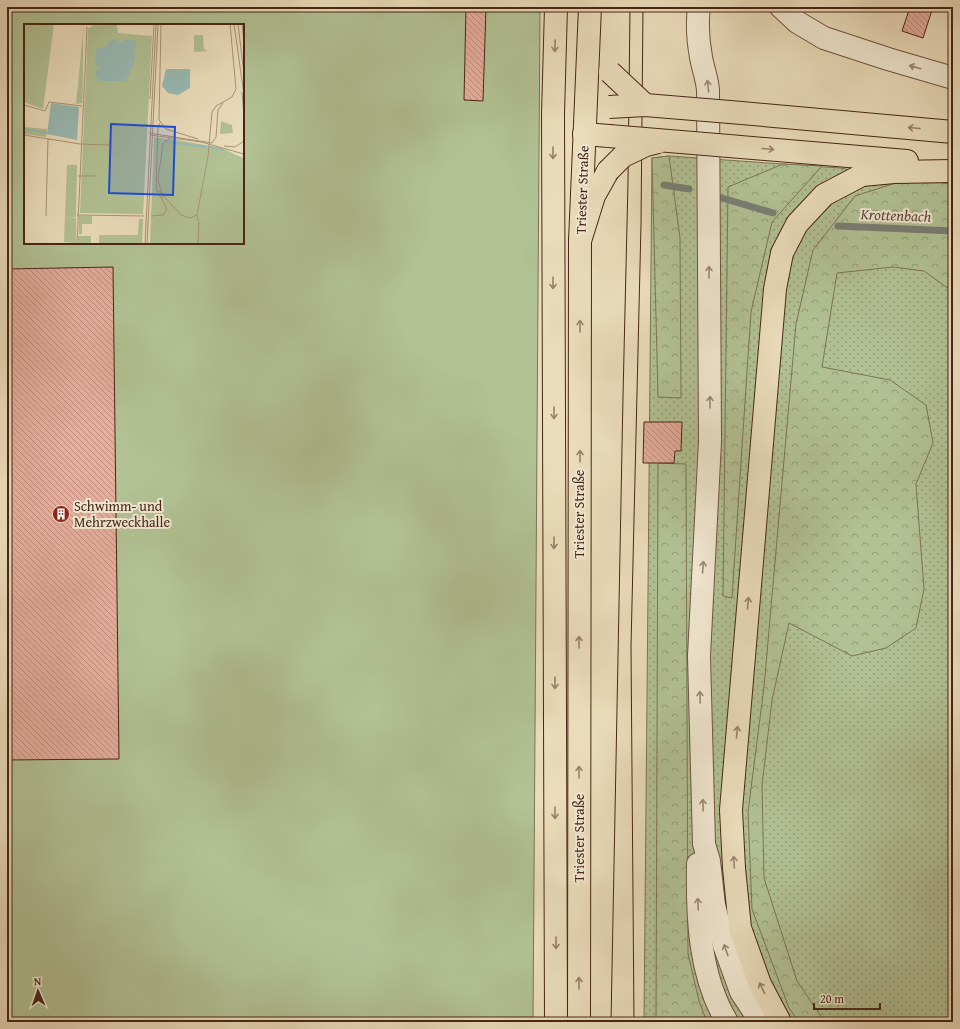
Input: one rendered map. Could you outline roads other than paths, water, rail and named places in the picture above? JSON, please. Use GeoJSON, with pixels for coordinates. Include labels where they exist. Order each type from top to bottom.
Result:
{"type":"FeatureCollection","features":[{"type":"Feature","properties":{"kind":"main road","name":"Triester Straße"},"geometry":{"type":"LineString","coordinates":[[556,7],[553,114],[556,1022]]}},
{"type":"Feature","properties":{"kind":"main road","name":"Triester Straße"},"geometry":{"type":"LineString","coordinates":[[579,1022],[580,241],[590,17]]}},
{"type":"Feature","properties":{"kind":"main road"},"geometry":{"type":"LineString","coordinates":[[590,17],[610,72],[645,105]]}},
{"type":"Feature","properties":{"kind":"main road"},"geometry":{"type":"LineString","coordinates":[[553,114],[586,107],[645,105],[953,132]]}},
{"type":"Feature","properties":{"kind":"main road"},"geometry":{"type":"LineString","coordinates":[[553,114],[584,134],[894,159],[953,166]]}},
{"type":"Feature","properties":{"kind":"main road"},"geometry":{"type":"LineString","coordinates":[[580,241],[594,196],[608,171],[623,156],[646,145],[662,140]]}},
{"type":"Feature","properties":{"kind":"main road"},"geometry":{"type":"LineString","coordinates":[[780,1022],[760,984],[740,928],[734,868],[731,810],[775,289],[782,253],[797,224],[824,195],[862,175],[894,172],[953,171]]}},
{"type":"Feature","properties":{"kind":"street"},"geometry":{"type":"LineString","coordinates":[[699,7],[698,17],[700,49],[708,90],[710,440],[699,656],[704,844],[709,861],[714,905],[724,945],[741,992],[761,1022]]}},
{"type":"Feature","properties":{"kind":"street"},"geometry":{"type":"LineString","coordinates":[[781,7],[797,22],[824,38],[953,78]]}},
{"type":"Feature","properties":{"kind":"street"},"geometry":{"type":"LineString","coordinates":[[704,844],[698,864],[698,899],[702,949],[715,996],[727,1022]]}},
{"type":"Feature","properties":{"kind":"waterway","name":"Krottenbach"},"geometry":{"type":"LineString","coordinates":[[664,185],[689,189]]}},
{"type":"Feature","properties":{"kind":"waterway","name":"Krottenbach"},"geometry":{"type":"LineString","coordinates":[[722,198],[773,213]]}},
{"type":"Feature","properties":{"kind":"waterway","name":"Krottenbach"},"geometry":{"type":"LineString","coordinates":[[838,226],[953,231]]}},
{"type":"Feature","properties":{"kind":"tram line"},"geometry":{"type":"LineString","coordinates":[[611,1022],[628,182],[630,7]]}},
{"type":"Feature","properties":{"kind":"tram line"},"geometry":{"type":"LineString","coordinates":[[634,1022],[631,646],[641,224],[643,7]]}},
{"type":"Feature","properties":{"kind":"place","name":"Schwimm- und Mehrzweckhalle"},"geometry":{"type":"Point","coordinates":[61,514]}}]}
